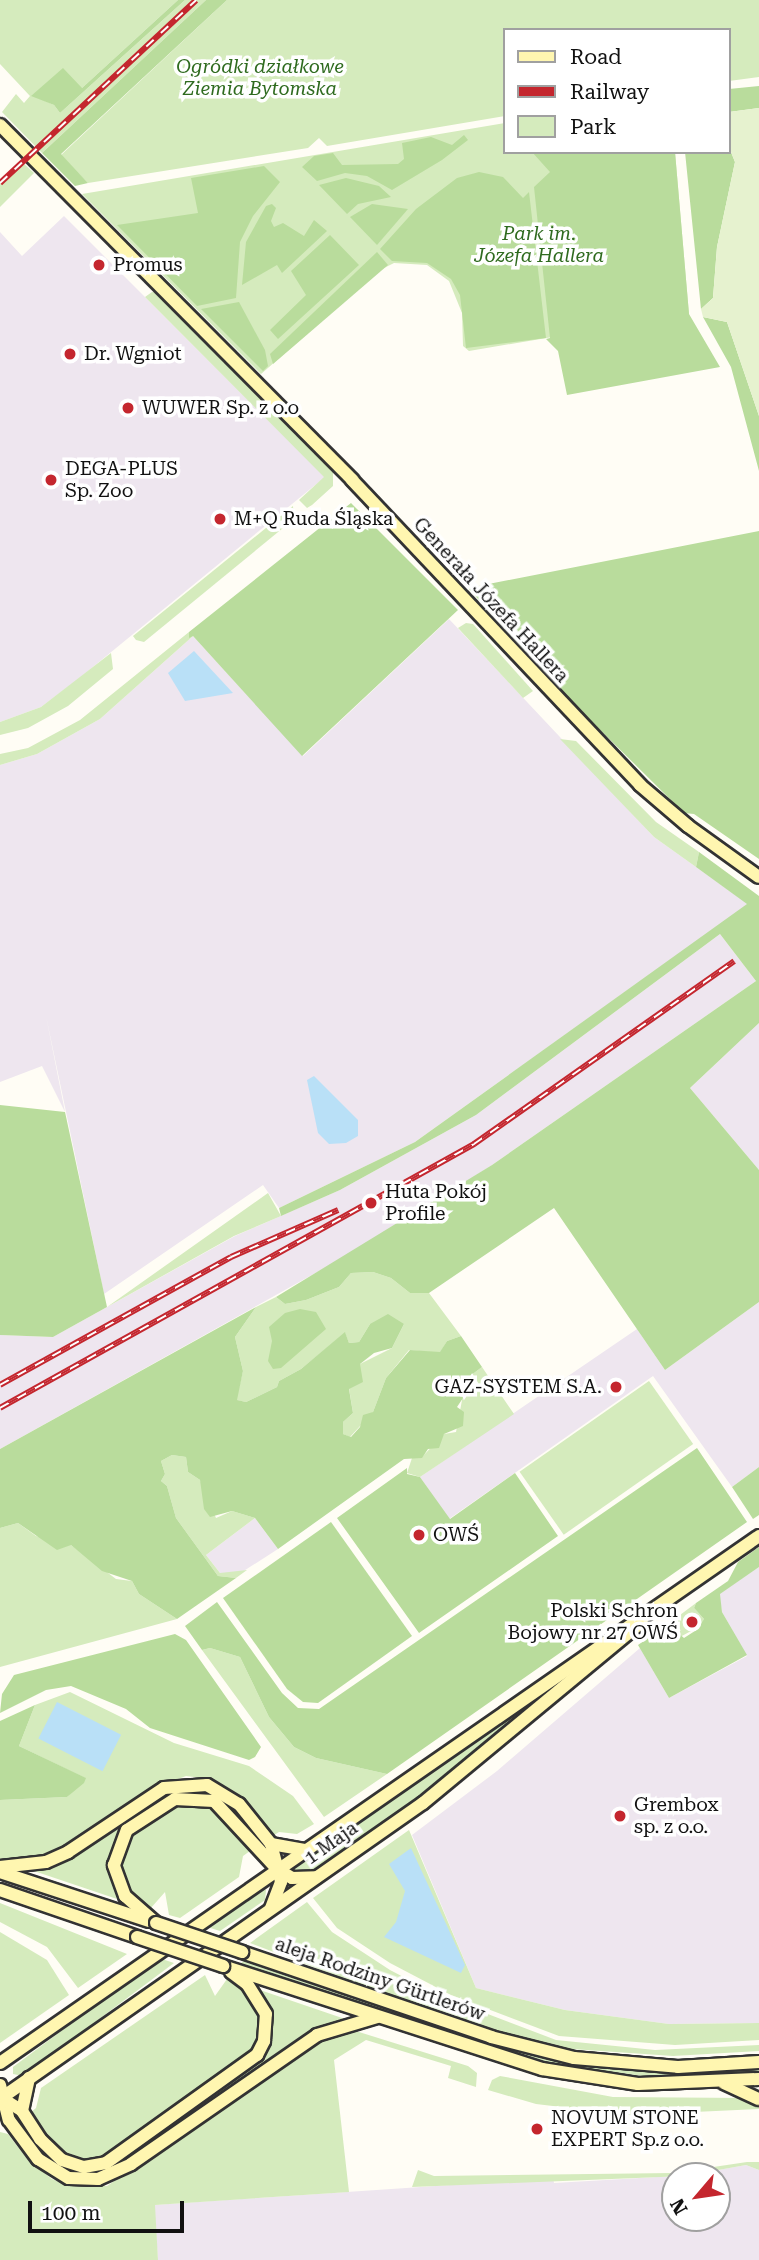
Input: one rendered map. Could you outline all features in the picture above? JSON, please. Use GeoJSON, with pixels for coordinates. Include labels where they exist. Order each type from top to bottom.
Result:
{"type":"FeatureCollection","features":[{"type":"Feature","properties":{"kind":"main road","name":"Generała Józefa Hallera"},"geometry":{"type":"LineString","coordinates":[[0,125],[352,480],[640,785],[688,827],[759,877]]}},
{"type":"Feature","properties":{"kind":"main road","name":"1 Maja"},"geometry":{"type":"LineString","coordinates":[[2,2061],[759,1536]]}},
{"type":"Feature","properties":{"kind":"main road","name":"1 Maja"},"geometry":{"type":"LineString","coordinates":[[0,2094],[29,2078],[460,1776],[668,1599]]}},
{"type":"Feature","properties":{"kind":"main road"},"geometry":{"type":"LineString","coordinates":[[0,1869],[46,1862],[68,1852],[150,1795],[178,1784],[222,1790],[239,1804],[271,1844],[281,1882],[271,1909]]}},
{"type":"Feature","properties":{"kind":"main road"},"geometry":{"type":"LineString","coordinates":[[156,1923],[124,1896],[115,1876],[119,1841],[138,1821],[175,1799],[201,1797],[226,1810],[258,1853],[277,1869],[292,1878],[316,1877]]}},
{"type":"Feature","properties":{"kind":"main road"},"geometry":{"type":"LineString","coordinates":[[271,1844],[304,1850]]}},
{"type":"Feature","properties":{"kind":"main road"},"geometry":{"type":"LineString","coordinates":[[252,1887],[258,1853]]}},
{"type":"Feature","properties":{"kind":"main road","name":"aleja Rodziny Gürtlerów"},"geometry":{"type":"LineString","coordinates":[[0,1869],[491,2037],[555,2054],[678,2067],[759,2062]]}},
{"type":"Feature","properties":{"kind":"main road","name":"aleja Rodziny Gürtlerów"},"geometry":{"type":"LineString","coordinates":[[0,1890],[495,2057],[572,2074],[638,2084],[723,2083],[759,2079]]}},
{"type":"Feature","properties":{"kind":"main road"},"geometry":{"type":"LineString","coordinates":[[0,2094],[22,2111],[51,2153],[74,2165],[94,2166],[118,2156],[251,2062],[264,2040],[266,2014],[247,1984],[223,1966]]}},
{"type":"Feature","properties":{"kind":"main road"},"geometry":{"type":"LineString","coordinates":[[0,2094],[4,2119],[48,2167],[69,2178],[97,2179],[131,2164],[317,2035],[377,2017]]}},
{"type":"Feature","properties":{"kind":"main road"},"geometry":{"type":"LineString","coordinates":[[0,2074],[2,2061]]}},
{"type":"Feature","properties":{"kind":"main road"},"geometry":{"type":"LineString","coordinates":[[22,2111],[29,2078]]}},
{"type":"Feature","properties":{"kind":"main road"},"geometry":{"type":"LineString","coordinates":[[723,2083],[759,2099]]}},
{"type":"Feature","properties":{"kind":"shaded area"},"geometry":{"type":"Polygon","coordinates":[[[64,216],[325,477],[77,680],[41,707],[0,722],[0,232],[22,256],[64,216]]]}},
{"type":"Feature","properties":{"kind":"shaded area"},"geometry":{"type":"Polygon","coordinates":[[[449,619],[654,837],[748,904],[415,1142],[279,1208],[263,1185],[104,1294],[46,1016],[65,1112],[42,1066],[0,1082],[0,765],[37,754],[100,719],[193,636],[303,756],[449,619]]]}},
{"type":"Feature","properties":{"kind":"shaded area","name":"Huta Pokój Profile"},"geometry":{"type":"Polygon","coordinates":[[[720,934],[756,981],[492,1165],[371,1242],[0,1449],[0,1335],[53,1337],[235,1236],[340,1190],[476,1115],[720,934]]]}},
{"type":"Feature","properties":{"kind":"shaded area"},"geometry":{"type":"Polygon","coordinates":[[[759,1023],[759,1170],[690,1088],[759,1023]]]}},
{"type":"Feature","properties":{"kind":"shaded area"},"geometry":{"type":"Polygon","coordinates":[[[759,1302],[759,1467],[732,1487],[653,1376],[449,1519],[420,1477],[637,1329],[665,1370],[759,1302]]]}},
{"type":"Feature","properties":{"kind":"shaded area"},"geometry":{"type":"Polygon","coordinates":[[[255,1518],[278,1549],[239,1574],[220,1573],[206,1555],[255,1518]]]}},
{"type":"Feature","properties":{"kind":"shaded area"},"geometry":{"type":"Polygon","coordinates":[[[759,1567],[759,2023],[669,2024],[565,2010],[476,1988],[412,1835],[497,1771],[640,1648],[669,1698],[747,1656],[722,1612],[719,1594],[759,1567]]]}},
{"type":"Feature","properties":{"kind":"shaded area"},"geometry":{"type":"Polygon","coordinates":[[[746,2165],[759,2170],[759,2260],[158,2260],[154,2205],[553,2178],[554,2183],[661,2177],[661,2232],[731,2232],[731,2168],[746,2165]]]}},
{"type":"Feature","properties":{"kind":"green space"},"geometry":{"type":"Polygon","coordinates":[[[0,0],[178,0],[82,88],[32,95],[54,105],[60,113],[185,0],[206,0],[42,153],[2,112],[16,94],[24,103],[30,96],[0,64],[0,0]]]}},
{"type":"Feature","properties":{"kind":"green space"},"geometry":{"type":"Polygon","coordinates":[[[178,0],[185,0],[60,113],[54,105],[31,96],[63,68],[82,88],[178,0]]]}},
{"type":"Feature","properties":{"kind":"green space"},"geometry":{"type":"Polygon","coordinates":[[[206,0],[227,0],[61,154],[88,183],[75,186],[42,153],[206,0]]]}},
{"type":"Feature","properties":{"kind":"green space","name":"Ogródki działkowe Ziemia Bytomska"},"geometry":{"type":"Polygon","coordinates":[[[227,0],[759,0],[759,77],[731,81],[731,28],[504,28],[504,116],[327,146],[319,138],[308,148],[88,183],[61,155],[227,0]]]}},
{"type":"Feature","properties":{"kind":"green space"},"geometry":{"type":"Polygon","coordinates":[[[759,86],[759,108],[731,112],[731,89],[759,86]]]}},
{"type":"Feature","properties":{"kind":"green space"},"geometry":{"type":"Polygon","coordinates":[[[759,108],[759,416],[727,322],[703,317],[701,309],[713,298],[717,247],[735,162],[731,152],[731,112],[759,108]]]}},
{"type":"Feature","properties":{"kind":"green space","name":"Park im. Józefa Hallera"},"geometry":{"type":"Polygon","coordinates":[[[504,123],[504,154],[675,154],[689,314],[469,351],[463,346],[462,313],[449,281],[427,265],[394,263],[382,269],[261,374],[82,194],[504,123]]]}},
{"type":"Feature","properties":{"kind":"green space"},"geometry":{"type":"Polygon","coordinates":[[[464,135],[468,140],[442,160],[392,190],[367,176],[345,173],[317,181],[302,167],[314,156],[333,153],[342,165],[398,164],[404,159],[402,143],[431,137],[452,145],[464,135]]]}},
{"type":"Feature","properties":{"kind":"green space"},"geometry":{"type":"Polygon","coordinates":[[[731,152],[735,162],[717,247],[713,298],[701,309],[685,154],[731,152]]]}},
{"type":"Feature","properties":{"kind":"green space"},"geometry":{"type":"Polygon","coordinates":[[[534,154],[675,154],[689,314],[720,367],[567,395],[558,351],[546,339],[550,338],[534,187],[550,172],[534,154]]]}},
{"type":"Feature","properties":{"kind":"green space"},"geometry":{"type":"Polygon","coordinates":[[[21,161],[34,173],[0,207],[0,182],[21,161]]]}},
{"type":"Feature","properties":{"kind":"green space"},"geometry":{"type":"Polygon","coordinates":[[[264,166],[280,182],[253,216],[240,242],[236,298],[197,306],[117,225],[198,213],[191,178],[264,166]]]}},
{"type":"Feature","properties":{"kind":"green space"},"geometry":{"type":"Polygon","coordinates":[[[479,172],[503,177],[523,198],[529,192],[546,338],[466,348],[460,295],[451,279],[427,263],[392,261],[380,249],[416,209],[457,178],[479,172]]]}},
{"type":"Feature","properties":{"kind":"green space"},"geometry":{"type":"Polygon","coordinates":[[[346,178],[379,186],[391,197],[358,204],[347,214],[319,185],[346,178]]]}},
{"type":"Feature","properties":{"kind":"green space"},"geometry":{"type":"Polygon","coordinates":[[[272,204],[276,208],[271,221],[274,227],[283,223],[304,236],[314,220],[327,231],[282,273],[277,265],[242,285],[246,242],[266,206],[272,204]]]}},
{"type":"Feature","properties":{"kind":"green space"},"geometry":{"type":"Polygon","coordinates":[[[372,204],[408,209],[377,245],[350,217],[372,204]]]}},
{"type":"Feature","properties":{"kind":"green space"},"geometry":{"type":"Polygon","coordinates":[[[330,235],[359,265],[278,339],[270,330],[306,295],[291,271],[330,235]]]}},
{"type":"Feature","properties":{"kind":"green space"},"geometry":{"type":"Polygon","coordinates":[[[377,252],[388,265],[273,364],[270,354],[377,252]]]}},
{"type":"Feature","properties":{"kind":"green space"},"geometry":{"type":"Polygon","coordinates":[[[152,292],[160,293],[333,469],[333,486],[312,505],[307,508],[299,500],[324,477],[145,297],[152,292]]]}},
{"type":"Feature","properties":{"kind":"green space"},"geometry":{"type":"Polygon","coordinates":[[[239,302],[265,350],[268,366],[263,371],[201,309],[239,302]]]}},
{"type":"Feature","properties":{"kind":"green space"},"geometry":{"type":"Polygon","coordinates":[[[703,317],[727,322],[759,416],[759,471],[731,367],[703,317]]]}},
{"type":"Feature","properties":{"kind":"green space"},"geometry":{"type":"Polygon","coordinates":[[[351,503],[458,610],[302,756],[193,636],[189,638],[189,632],[351,503]]]}},
{"type":"Feature","properties":{"kind":"green space"},"geometry":{"type":"Polygon","coordinates":[[[293,506],[294,519],[144,642],[136,640],[133,636],[293,506]]]}},
{"type":"Feature","properties":{"kind":"green space"},"geometry":{"type":"Polygon","coordinates":[[[759,531],[759,859],[694,814],[684,813],[570,700],[468,588],[759,531]]]}},
{"type":"Feature","properties":{"kind":"green space"},"geometry":{"type":"Polygon","coordinates":[[[466,623],[473,624],[533,691],[523,698],[458,628],[466,623]]]}},
{"type":"Feature","properties":{"kind":"green space"},"geometry":{"type":"Polygon","coordinates":[[[189,632],[193,636],[100,719],[37,754],[0,765],[0,754],[28,748],[80,720],[189,632]]]}},
{"type":"Feature","properties":{"kind":"green space"},"geometry":{"type":"Polygon","coordinates":[[[111,653],[113,669],[68,706],[28,728],[0,735],[0,722],[41,707],[111,653]]]}},
{"type":"Feature","properties":{"kind":"green space"},"geometry":{"type":"Polygon","coordinates":[[[560,739],[576,741],[656,822],[699,852],[696,867],[654,837],[560,739]]]}},
{"type":"Feature","properties":{"kind":"green space"},"geometry":{"type":"Polygon","coordinates":[[[699,852],[759,896],[759,1023],[690,1088],[759,1170],[759,1302],[665,1370],[554,1208],[429,1293],[410,1293],[391,1278],[373,1272],[351,1273],[339,1287],[306,1300],[285,1304],[276,1297],[492,1165],[756,981],[720,934],[476,1115],[340,1190],[281,1216],[279,1208],[415,1142],[747,904],[696,867],[699,852]]]}},
{"type":"Feature","properties":{"kind":"green space"},"geometry":{"type":"Polygon","coordinates":[[[0,1105],[65,1112],[107,1307],[53,1337],[0,1335],[0,1105]]]}},
{"type":"Feature","properties":{"kind":"green space"},"geometry":{"type":"Polygon","coordinates":[[[268,1193],[281,1216],[234,1236],[107,1307],[268,1193]]]}},
{"type":"Feature","properties":{"kind":"green space"},"geometry":{"type":"Polygon","coordinates":[[[373,1272],[391,1278],[410,1293],[429,1293],[461,1336],[447,1341],[440,1353],[409,1350],[386,1378],[373,1412],[350,1437],[343,1434],[343,1422],[353,1413],[349,1388],[360,1364],[392,1348],[404,1324],[370,1324],[359,1342],[349,1343],[345,1333],[301,1369],[279,1381],[277,1387],[246,1402],[236,1400],[243,1371],[235,1337],[256,1307],[276,1297],[285,1304],[306,1300],[339,1287],[351,1273],[373,1272]]]}},
{"type":"Feature","properties":{"kind":"green space"},"geometry":{"type":"Polygon","coordinates":[[[256,1307],[235,1337],[243,1371],[237,1400],[246,1402],[277,1387],[279,1381],[301,1369],[345,1332],[349,1343],[359,1342],[370,1324],[388,1314],[404,1324],[392,1348],[374,1353],[360,1364],[363,1382],[349,1389],[353,1413],[343,1422],[343,1434],[351,1437],[360,1427],[363,1415],[373,1412],[386,1378],[410,1350],[440,1352],[447,1341],[461,1336],[482,1367],[466,1379],[469,1389],[457,1407],[464,1412],[463,1426],[444,1434],[439,1448],[428,1449],[422,1458],[404,1459],[278,1549],[255,1518],[232,1511],[210,1517],[204,1509],[200,1480],[188,1472],[186,1457],[172,1455],[161,1461],[165,1474],[161,1481],[167,1486],[176,1518],[218,1576],[236,1578],[177,1619],[139,1594],[132,1581],[102,1571],[71,1545],[57,1550],[18,1523],[0,1528],[0,1449],[256,1307]]]}},
{"type":"Feature","properties":{"kind":"green space"},"geometry":{"type":"Polygon","coordinates":[[[300,1309],[316,1312],[326,1329],[281,1368],[273,1369],[268,1361],[272,1341],[269,1327],[285,1313],[300,1309]]]}},
{"type":"Feature","properties":{"kind":"green space"},"geometry":{"type":"Polygon","coordinates":[[[482,1367],[514,1414],[420,1477],[407,1473],[412,1458],[421,1458],[444,1434],[456,1432],[466,1379],[482,1367]]]}},
{"type":"Feature","properties":{"kind":"green space"},"geometry":{"type":"Polygon","coordinates":[[[649,1381],[693,1444],[564,1535],[520,1472],[649,1381]]]}},
{"type":"Feature","properties":{"kind":"green space"},"geometry":{"type":"Polygon","coordinates":[[[697,1448],[747,1522],[387,1774],[316,1758],[294,1747],[269,1717],[240,1657],[210,1648],[202,1650],[185,1626],[217,1602],[282,1693],[298,1708],[319,1709],[697,1448]]]}},
{"type":"Feature","properties":{"kind":"green space"},"geometry":{"type":"Polygon","coordinates":[[[172,1455],[186,1457],[188,1472],[200,1480],[216,1518],[232,1511],[255,1518],[206,1555],[220,1573],[247,1570],[236,1578],[218,1576],[176,1518],[167,1486],[161,1481],[165,1474],[161,1461],[172,1455]]]}},
{"type":"Feature","properties":{"kind":"green space"},"geometry":{"type":"Polygon","coordinates":[[[759,1467],[759,1515],[753,1519],[732,1487],[759,1467]]]}},
{"type":"Feature","properties":{"kind":"green space"},"geometry":{"type":"Polygon","coordinates":[[[407,1468],[407,1474],[420,1477],[450,1519],[515,1473],[558,1536],[419,1633],[337,1518],[407,1468]]]}},
{"type":"Feature","properties":{"kind":"green space"},"geometry":{"type":"Polygon","coordinates":[[[331,1522],[412,1636],[318,1703],[303,1702],[287,1689],[223,1598],[331,1522]]]}},
{"type":"Feature","properties":{"kind":"green space"},"geometry":{"type":"Polygon","coordinates":[[[18,1523],[36,1536],[71,1545],[116,1579],[132,1581],[139,1594],[177,1619],[0,1667],[0,1528],[18,1523]]]}},
{"type":"Feature","properties":{"kind":"green space"},"geometry":{"type":"Polygon","coordinates":[[[759,1547],[759,1567],[720,1594],[722,1612],[747,1655],[669,1698],[638,1645],[668,1624],[684,1638],[698,1629],[704,1619],[694,1608],[696,1603],[728,1581],[738,1562],[759,1547]]]}},
{"type":"Feature","properties":{"kind":"green space"},"geometry":{"type":"Polygon","coordinates":[[[696,1603],[694,1608],[704,1619],[702,1625],[680,1637],[668,1624],[696,1603]]]}},
{"type":"Feature","properties":{"kind":"green space"},"geometry":{"type":"Polygon","coordinates":[[[175,1634],[186,1640],[261,1747],[255,1757],[249,1760],[150,1728],[126,1709],[71,1686],[46,1690],[0,1713],[2,1694],[14,1675],[175,1634]]]}},
{"type":"Feature","properties":{"kind":"green space"},"geometry":{"type":"Polygon","coordinates":[[[210,1648],[240,1657],[269,1717],[294,1747],[316,1758],[387,1774],[324,1817],[202,1650],[210,1648]]]}},
{"type":"Feature","properties":{"kind":"green space"},"geometry":{"type":"Polygon","coordinates":[[[70,1692],[174,1743],[249,1766],[293,1796],[314,1824],[297,1834],[279,1832],[271,1837],[238,1795],[210,1779],[186,1776],[149,1790],[45,1857],[0,1859],[0,1800],[67,1797],[85,1778],[19,1746],[35,1705],[70,1692]]]}},
{"type":"Feature","properties":{"kind":"green space"},"geometry":{"type":"Polygon","coordinates":[[[35,1705],[19,1746],[86,1778],[84,1783],[67,1797],[0,1800],[0,1721],[35,1705]]]}},
{"type":"Feature","properties":{"kind":"green space"},"geometry":{"type":"Polygon","coordinates":[[[510,1712],[517,1722],[454,1774],[315,1871],[297,1874],[286,1870],[510,1712]]]}},
{"type":"Feature","properties":{"kind":"green space"},"geometry":{"type":"Polygon","coordinates":[[[200,1788],[222,1797],[262,1843],[259,1845],[220,1800],[187,1791],[150,1807],[116,1836],[109,1870],[120,1900],[34,1871],[73,1856],[172,1790],[200,1788]]]}},
{"type":"Feature","properties":{"kind":"green space"},"geometry":{"type":"Polygon","coordinates":[[[199,1802],[215,1808],[250,1851],[243,1856],[239,1877],[180,1918],[169,1915],[165,1892],[150,1909],[129,1892],[119,1861],[129,1836],[171,1806],[199,1802]]]}},
{"type":"Feature","properties":{"kind":"green space"},"geometry":{"type":"Polygon","coordinates":[[[409,1830],[476,1988],[565,2010],[669,2024],[759,2023],[759,2040],[675,2045],[559,2036],[451,1995],[390,1963],[337,1928],[313,1898],[409,1830]]]}},
{"type":"Feature","properties":{"kind":"green space"},"geometry":{"type":"Polygon","coordinates":[[[261,1888],[266,1890],[265,1900],[220,1931],[204,1926],[261,1888]]]}},
{"type":"Feature","properties":{"kind":"green space"},"geometry":{"type":"Polygon","coordinates":[[[307,1902],[332,1932],[390,1970],[438,1995],[556,2040],[655,2050],[759,2045],[759,2051],[673,2056],[558,2048],[437,2014],[250,1943],[307,1902]]]}},
{"type":"Feature","properties":{"kind":"green space"},"geometry":{"type":"Polygon","coordinates":[[[0,1903],[127,1954],[78,1988],[47,1947],[0,1922],[0,1903]]]}},
{"type":"Feature","properties":{"kind":"green space"},"geometry":{"type":"Polygon","coordinates":[[[0,1932],[47,1960],[69,1995],[0,2043],[0,1932]]]}},
{"type":"Feature","properties":{"kind":"green space"},"geometry":{"type":"Polygon","coordinates":[[[159,1958],[174,1963],[23,2076],[13,2074],[13,2067],[159,1958]]]}},
{"type":"Feature","properties":{"kind":"green space"},"geometry":{"type":"Polygon","coordinates":[[[244,1961],[544,2057],[636,2071],[759,2068],[759,2073],[656,2078],[530,2060],[238,1965],[244,1961]]]}},
{"type":"Feature","properties":{"kind":"green space"},"geometry":{"type":"Polygon","coordinates":[[[205,1975],[215,1996],[227,1979],[244,1990],[258,2008],[259,2039],[252,2052],[102,2159],[75,2160],[53,2148],[29,2114],[36,2108],[41,2088],[205,1975]]]}},
{"type":"Feature","properties":{"kind":"green space"},"geometry":{"type":"Polygon","coordinates":[[[260,1990],[348,2020],[124,2163],[100,2173],[65,2171],[42,2155],[17,2123],[20,2120],[45,2153],[60,2165],[112,2165],[260,2060],[268,2007],[260,1990]]]}},
{"type":"Feature","properties":{"kind":"green space"},"geometry":{"type":"Polygon","coordinates":[[[342,2032],[359,2032],[468,2066],[477,2073],[476,2087],[448,2078],[451,2066],[366,2040],[334,2060],[349,2192],[155,2205],[158,2260],[0,2260],[0,2132],[8,2134],[28,2160],[52,2179],[69,2186],[107,2186],[275,2069],[323,2038],[342,2032]]]}},
{"type":"Feature","properties":{"kind":"green space"},"geometry":{"type":"Polygon","coordinates":[[[500,2076],[613,2097],[746,2098],[759,2102],[759,2109],[629,2115],[536,2104],[488,2090],[492,2080],[500,2076]]]}},
{"type":"Feature","properties":{"kind":"green space"},"geometry":{"type":"Polygon","coordinates":[[[759,2162],[759,2170],[746,2165],[731,2168],[731,2164],[759,2162]]]}},
{"type":"Feature","properties":{"kind":"green space"},"geometry":{"type":"Polygon","coordinates":[[[418,2170],[434,2176],[661,2173],[661,2177],[412,2187],[418,2170]]]}},
{"type":"Feature","properties":{"kind":"water"},"geometry":{"type":"Polygon","coordinates":[[[194,651],[233,693],[185,701],[168,673],[194,651]]]}},
{"type":"Feature","properties":{"kind":"water"},"geometry":{"type":"Polygon","coordinates":[[[314,1076],[358,1120],[358,1136],[346,1143],[329,1144],[318,1133],[307,1080],[314,1076]]]}},
{"type":"Feature","properties":{"kind":"water"},"geometry":{"type":"Polygon","coordinates":[[[57,1702],[121,1735],[103,1771],[38,1739],[57,1702]]]}},
{"type":"Feature","properties":{"kind":"water"},"geometry":{"type":"Polygon","coordinates":[[[411,1848],[465,1965],[461,1973],[384,1937],[396,1922],[405,1891],[389,1864],[411,1848]]]}},
{"type":"Feature","properties":{"kind":"railway"},"geometry":{"type":"LineString","coordinates":[[0,183],[196,0]]}},
{"type":"Feature","properties":{"kind":"railway"},"geometry":{"type":"LineString","coordinates":[[0,1408],[474,1144],[734,961]]}},
{"type":"Feature","properties":{"kind":"railway"},"geometry":{"type":"LineString","coordinates":[[0,1385],[231,1257],[338,1210]]}},
{"type":"Feature","properties":{"kind":"place","name":"Promus"},"geometry":{"type":"Point","coordinates":[99,265]}},
{"type":"Feature","properties":{"kind":"place","name":"Dr. Wgniot"},"geometry":{"type":"Point","coordinates":[70,354]}},
{"type":"Feature","properties":{"kind":"place","name":"WUWER Sp. z o.o"},"geometry":{"type":"Point","coordinates":[128,408]}},
{"type":"Feature","properties":{"kind":"place","name":"DEGA-PLUS Sp. Zoo"},"geometry":{"type":"Point","coordinates":[51,480]}},
{"type":"Feature","properties":{"kind":"place","name":"M+Q Ruda Śląska"},"geometry":{"type":"Point","coordinates":[220,519]}},
{"type":"Feature","properties":{"kind":"place","name":"Huta Pokój Profile"},"geometry":{"type":"Point","coordinates":[371,1203]}},
{"type":"Feature","properties":{"kind":"place","name":"GAZ-SYSTEM S.A."},"geometry":{"type":"Point","coordinates":[616,1387]}},
{"type":"Feature","properties":{"kind":"place","name":"OWŚ"},"geometry":{"type":"Point","coordinates":[419,1535]}},
{"type":"Feature","properties":{"kind":"place","name":"Polski Schron Bojowy nr 27 OWŚ"},"geometry":{"type":"Point","coordinates":[692,1622]}},
{"type":"Feature","properties":{"kind":"place","name":"Grembox sp. z o.o."},"geometry":{"type":"Point","coordinates":[620,1816]}},
{"type":"Feature","properties":{"kind":"place","name":"NOVUM STONE EXPERT Sp.z o.o."},"geometry":{"type":"Point","coordinates":[537,2129]}}]}
